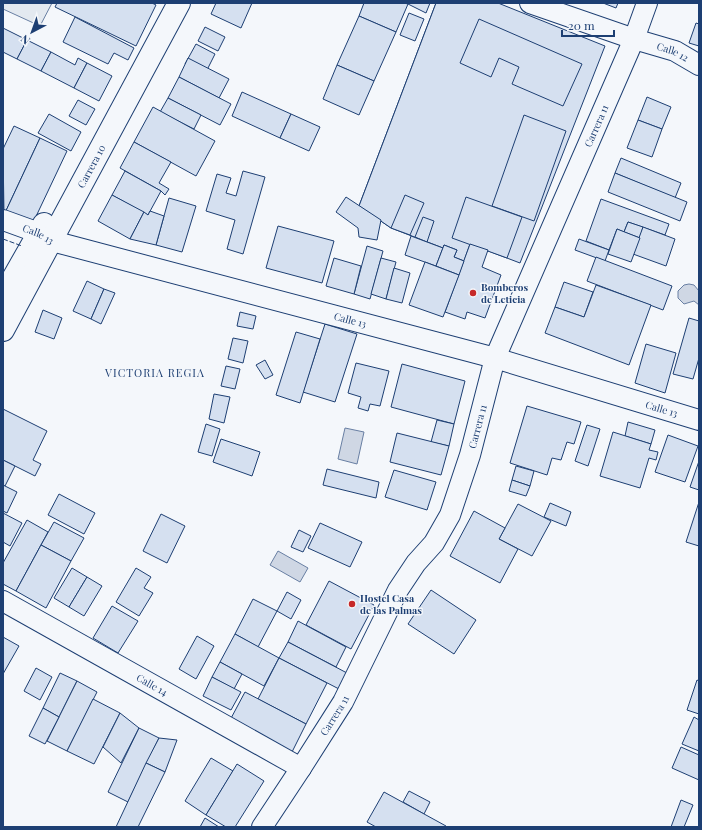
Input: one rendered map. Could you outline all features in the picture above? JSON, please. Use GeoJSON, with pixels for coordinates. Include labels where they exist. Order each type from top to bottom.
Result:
{"type":"FeatureCollection","features":[{"type":"Feature","properties":{"kind":"main road","name":"Carrera 10"},"geometry":{"type":"LineString","coordinates":[[3,330],[45,237],[164,3]]}},
{"type":"Feature","properties":{"kind":"main road","name":"Carrera 10"},"geometry":{"type":"LineString","coordinates":[[3,296],[45,237],[179,3]]}},
{"type":"Feature","properties":{"kind":"street","name":"Calle 12"},"geometry":{"type":"LineString","coordinates":[[530,3],[634,39],[675,51],[699,65]]}},
{"type":"Feature","properties":{"kind":"street","name":"Carrera 11"},"geometry":{"type":"LineString","coordinates":[[262,827],[302,768],[342,702],[398,590],[416,563],[434,543],[450,515],[470,454],[495,358],[634,39],[647,3]]}},
{"type":"Feature","properties":{"kind":"street","name":"Calle 13"},"geometry":{"type":"LineString","coordinates":[[3,220],[45,237],[495,358],[699,420]]}},
{"type":"Feature","properties":{"kind":"street","name":"Calle 14"},"geometry":{"type":"LineString","coordinates":[[3,601],[302,768]]}},
{"type":"Feature","properties":{"kind":"shaded area"},"geometry":{"type":"Polygon","coordinates":[[[3,3],[52,3],[40,26],[3,9],[3,3]]]}},
{"type":"Feature","properties":{"kind":"shaded area"},"geometry":{"type":"Polygon","coordinates":[[[684,285],[694,285],[699,291],[699,305],[694,301],[684,304],[678,298],[678,291],[684,285]]]}},
{"type":"Feature","properties":{"kind":"shaded area"},"geometry":{"type":"Polygon","coordinates":[[[345,428],[364,432],[357,464],[338,459],[345,428]]]}},
{"type":"Feature","properties":{"kind":"shaded area"},"geometry":{"type":"Polygon","coordinates":[[[278,551],[308,568],[300,582],[270,565],[278,551]]]}},
{"type":"Feature","properties":{"kind":"building"},"geometry":{"type":"Polygon","coordinates":[[[57,3],[152,3],[156,5],[136,46],[55,7],[57,3]]]}},
{"type":"Feature","properties":{"kind":"building"},"geometry":{"type":"Polygon","coordinates":[[[216,3],[252,3],[241,28],[211,14],[216,3]]]}},
{"type":"Feature","properties":{"kind":"building"},"geometry":{"type":"Polygon","coordinates":[[[364,3],[408,4],[396,32],[359,16],[364,3]]]}},
{"type":"Feature","properties":{"kind":"building"},"geometry":{"type":"Polygon","coordinates":[[[408,3],[430,3],[426,13],[408,3]]]}},
{"type":"Feature","properties":{"kind":"building"},"geometry":{"type":"Polygon","coordinates":[[[436,3],[456,3],[475,10],[391,228],[359,206],[436,3]]]}},
{"type":"Feature","properties":{"kind":"building"},"geometry":{"type":"Polygon","coordinates":[[[436,3],[498,3],[605,46],[520,263],[470,244],[464,261],[454,257],[457,250],[444,245],[443,248],[391,228],[359,206],[436,3]]]}},
{"type":"Feature","properties":{"kind":"building"},"geometry":{"type":"Polygon","coordinates":[[[603,3],[618,3],[616,8],[603,3]]]}},
{"type":"Feature","properties":{"kind":"building"},"geometry":{"type":"Polygon","coordinates":[[[409,13],[424,19],[415,41],[400,35],[409,13]]]}},
{"type":"Feature","properties":{"kind":"building"},"geometry":{"type":"Polygon","coordinates":[[[359,16],[396,32],[374,81],[337,65],[359,16]]]}},
{"type":"Feature","properties":{"kind":"building"},"geometry":{"type":"Polygon","coordinates":[[[75,17],[134,48],[128,60],[114,53],[108,64],[63,42],[75,17]]]}},
{"type":"Feature","properties":{"kind":"building"},"geometry":{"type":"Polygon","coordinates":[[[479,19],[582,64],[563,106],[512,84],[519,67],[499,58],[491,77],[460,63],[479,19]]]}},
{"type":"Feature","properties":{"kind":"building"},"geometry":{"type":"Polygon","coordinates":[[[696,23],[699,24],[699,46],[689,43],[696,23]]]}},
{"type":"Feature","properties":{"kind":"building"},"geometry":{"type":"Polygon","coordinates":[[[205,27],[225,37],[218,51],[198,41],[205,27]]]}},
{"type":"Feature","properties":{"kind":"building"},"geometry":{"type":"Polygon","coordinates":[[[3,28],[27,40],[17,59],[3,52],[3,28]]]}},
{"type":"Feature","properties":{"kind":"building"},"geometry":{"type":"Polygon","coordinates":[[[27,40],[51,52],[41,71],[17,59],[27,40]]]}},
{"type":"Feature","properties":{"kind":"building"},"geometry":{"type":"Polygon","coordinates":[[[196,44],[215,54],[205,74],[185,64],[196,44]]]}},
{"type":"Feature","properties":{"kind":"building"},"geometry":{"type":"Polygon","coordinates":[[[51,52],[75,65],[78,58],[87,63],[74,88],[41,71],[51,52]]]}},
{"type":"Feature","properties":{"kind":"building"},"geometry":{"type":"Polygon","coordinates":[[[188,58],[229,79],[219,98],[179,77],[188,58]]]}},
{"type":"Feature","properties":{"kind":"building"},"geometry":{"type":"Polygon","coordinates":[[[87,63],[112,76],[99,101],[74,88],[87,63]]]}},
{"type":"Feature","properties":{"kind":"building"},"geometry":{"type":"Polygon","coordinates":[[[337,65],[374,81],[359,115],[323,99],[337,65]]]}},
{"type":"Feature","properties":{"kind":"building"},"geometry":{"type":"Polygon","coordinates":[[[179,77],[231,104],[220,125],[168,98],[179,77]]]}},
{"type":"Feature","properties":{"kind":"building"},"geometry":{"type":"Polygon","coordinates":[[[242,92],[291,114],[280,138],[232,116],[242,92]]]}},
{"type":"Feature","properties":{"kind":"building"},"geometry":{"type":"Polygon","coordinates":[[[647,97],[671,107],[662,129],[638,120],[647,97]]]}},
{"type":"Feature","properties":{"kind":"building"},"geometry":{"type":"Polygon","coordinates":[[[168,98],[201,115],[194,129],[160,112],[168,98]]]}},
{"type":"Feature","properties":{"kind":"building"},"geometry":{"type":"Polygon","coordinates":[[[78,100],[95,109],[86,125],[69,116],[78,100]]]}},
{"type":"Feature","properties":{"kind":"building"},"geometry":{"type":"Polygon","coordinates":[[[153,107],[215,141],[196,176],[134,142],[153,107]]]}},
{"type":"Feature","properties":{"kind":"building"},"geometry":{"type":"Polygon","coordinates":[[[49,114],[81,132],[71,151],[38,133],[49,114]]]}},
{"type":"Feature","properties":{"kind":"building"},"geometry":{"type":"Polygon","coordinates":[[[291,114],[320,127],[309,151],[280,138],[291,114]]]}},
{"type":"Feature","properties":{"kind":"building"},"geometry":{"type":"Polygon","coordinates":[[[524,115],[566,131],[534,221],[492,206],[524,115]]]}},
{"type":"Feature","properties":{"kind":"building"},"geometry":{"type":"Polygon","coordinates":[[[638,120],[662,129],[652,157],[627,148],[638,120]]]}},
{"type":"Feature","properties":{"kind":"building"},"geometry":{"type":"Polygon","coordinates":[[[14,126],[40,138],[4,215],[3,149],[14,126]]]}},
{"type":"Feature","properties":{"kind":"building"},"geometry":{"type":"Polygon","coordinates":[[[40,138],[67,151],[31,227],[4,215],[40,138]]]}},
{"type":"Feature","properties":{"kind":"building"},"geometry":{"type":"Polygon","coordinates":[[[134,142],[171,162],[159,183],[169,189],[165,195],[161,191],[120,168],[134,142]]]}},
{"type":"Feature","properties":{"kind":"building"},"geometry":{"type":"Polygon","coordinates":[[[621,158],[681,183],[675,198],[615,173],[621,158]]]}},
{"type":"Feature","properties":{"kind":"building"},"geometry":{"type":"Polygon","coordinates":[[[125,171],[161,191],[148,215],[112,195],[125,171]]]}},
{"type":"Feature","properties":{"kind":"building"},"geometry":{"type":"Polygon","coordinates":[[[243,171],[265,177],[243,254],[227,249],[235,220],[206,211],[217,174],[231,178],[226,193],[236,196],[243,171]]]}},
{"type":"Feature","properties":{"kind":"building"},"geometry":{"type":"Polygon","coordinates":[[[615,173],[687,202],[680,221],[608,192],[615,173]]]}},
{"type":"Feature","properties":{"kind":"building"},"geometry":{"type":"Polygon","coordinates":[[[112,195],[144,212],[130,239],[98,221],[112,195]]]}},
{"type":"Feature","properties":{"kind":"building"},"geometry":{"type":"Polygon","coordinates":[[[405,195],[424,203],[410,235],[391,228],[405,195]]]}},
{"type":"Feature","properties":{"kind":"building"},"geometry":{"type":"Polygon","coordinates":[[[346,197],[381,220],[377,240],[359,237],[358,228],[336,212],[346,197]]]}},
{"type":"Feature","properties":{"kind":"building"},"geometry":{"type":"Polygon","coordinates":[[[466,197],[522,217],[507,258],[452,238],[466,197]]]}},
{"type":"Feature","properties":{"kind":"building"},"geometry":{"type":"Polygon","coordinates":[[[169,198],[196,206],[182,252],[156,245],[169,198]]]}},
{"type":"Feature","properties":{"kind":"building"},"geometry":{"type":"Polygon","coordinates":[[[601,199],[669,224],[665,235],[628,222],[624,232],[617,229],[609,250],[586,241],[601,199]]]}},
{"type":"Feature","properties":{"kind":"building"},"geometry":{"type":"Polygon","coordinates":[[[150,211],[164,216],[156,245],[130,239],[144,212],[148,215],[150,211]]]}},
{"type":"Feature","properties":{"kind":"building"},"geometry":{"type":"Polygon","coordinates":[[[423,217],[434,221],[427,242],[415,237],[423,217]]]}},
{"type":"Feature","properties":{"kind":"building"},"geometry":{"type":"Polygon","coordinates":[[[628,222],[643,227],[640,238],[624,232],[628,222]]]}},
{"type":"Feature","properties":{"kind":"building"},"geometry":{"type":"Polygon","coordinates":[[[278,226],[334,241],[322,283],[266,268],[278,226]]]}},
{"type":"Feature","properties":{"kind":"building"},"geometry":{"type":"Polygon","coordinates":[[[643,227],[675,239],[666,266],[633,254],[643,227]]]}},
{"type":"Feature","properties":{"kind":"building"},"geometry":{"type":"Polygon","coordinates":[[[617,229],[640,238],[631,262],[608,254],[617,229]]]}},
{"type":"Feature","properties":{"kind":"building"},"geometry":{"type":"Polygon","coordinates":[[[411,236],[443,248],[436,266],[405,255],[411,236]]]}},
{"type":"Feature","properties":{"kind":"building"},"geometry":{"type":"Polygon","coordinates":[[[579,239],[609,250],[605,261],[575,250],[579,239]]]}},
{"type":"Feature","properties":{"kind":"building","name":"Bomberos de Leticia"},"geometry":{"type":"Polygon","coordinates":[[[470,244],[488,250],[482,267],[501,275],[485,318],[467,312],[465,319],[445,312],[470,244]]]}},
{"type":"Feature","properties":{"kind":"building"},"geometry":{"type":"Polygon","coordinates":[[[444,245],[457,250],[454,257],[464,261],[459,275],[436,266],[444,245]]]}},
{"type":"Feature","properties":{"kind":"building"},"geometry":{"type":"Polygon","coordinates":[[[367,246],[383,251],[370,299],[354,294],[367,246]]]}},
{"type":"Feature","properties":{"kind":"building"},"geometry":{"type":"Polygon","coordinates":[[[596,257],[672,286],[663,310],[587,281],[596,257]]]}},
{"type":"Feature","properties":{"kind":"building"},"geometry":{"type":"Polygon","coordinates":[[[334,258],[361,266],[354,294],[326,286],[334,258]]]}},
{"type":"Feature","properties":{"kind":"building"},"geometry":{"type":"Polygon","coordinates":[[[381,258],[396,262],[386,299],[371,294],[381,258]]]}},
{"type":"Feature","properties":{"kind":"building"},"geometry":{"type":"Polygon","coordinates":[[[425,262],[459,275],[443,317],[409,305],[425,262]]]}},
{"type":"Feature","properties":{"kind":"building"},"geometry":{"type":"Polygon","coordinates":[[[394,268],[410,273],[402,303],[386,299],[394,268]]]}},
{"type":"Feature","properties":{"kind":"building"},"geometry":{"type":"Polygon","coordinates":[[[87,281],[104,289],[91,319],[73,311],[87,281]]]}},
{"type":"Feature","properties":{"kind":"building"},"geometry":{"type":"Polygon","coordinates":[[[564,282],[593,292],[584,317],[555,307],[564,282]]]}},
{"type":"Feature","properties":{"kind":"building"},"geometry":{"type":"Polygon","coordinates":[[[596,285],[651,305],[629,365],[545,333],[555,307],[584,317],[596,285]]]}},
{"type":"Feature","properties":{"kind":"building"},"geometry":{"type":"Polygon","coordinates":[[[104,289],[115,293],[101,324],[91,319],[104,289]]]}},
{"type":"Feature","properties":{"kind":"building"},"geometry":{"type":"Polygon","coordinates":[[[43,310],[62,318],[54,339],[35,332],[43,310]]]}},
{"type":"Feature","properties":{"kind":"building"},"geometry":{"type":"Polygon","coordinates":[[[240,312],[256,316],[253,329],[237,326],[240,312]]]}},
{"type":"Feature","properties":{"kind":"building"},"geometry":{"type":"Polygon","coordinates":[[[689,318],[699,321],[699,358],[693,379],[673,374],[689,318]]]}},
{"type":"Feature","properties":{"kind":"building"},"geometry":{"type":"Polygon","coordinates":[[[325,324],[357,334],[335,402],[303,392],[325,324]]]}},
{"type":"Feature","properties":{"kind":"building"},"geometry":{"type":"Polygon","coordinates":[[[296,332],[320,339],[300,403],[276,395],[296,332]]]}},
{"type":"Feature","properties":{"kind":"building"},"geometry":{"type":"Polygon","coordinates":[[[233,338],[248,341],[243,363],[228,359],[233,338]]]}},
{"type":"Feature","properties":{"kind":"building"},"geometry":{"type":"Polygon","coordinates":[[[646,344],[676,353],[665,393],[635,383],[646,344]]]}},
{"type":"Feature","properties":{"kind":"building"},"geometry":{"type":"Polygon","coordinates":[[[265,360],[273,375],[265,379],[256,365],[265,360]]]}},
{"type":"Feature","properties":{"kind":"building"},"geometry":{"type":"Polygon","coordinates":[[[356,363],[389,371],[380,406],[370,404],[368,411],[358,408],[361,397],[348,393],[356,363]]]}},
{"type":"Feature","properties":{"kind":"building"},"geometry":{"type":"Polygon","coordinates":[[[402,364],[465,381],[454,424],[391,407],[402,364]]]}},
{"type":"Feature","properties":{"kind":"building"},"geometry":{"type":"Polygon","coordinates":[[[226,366],[240,369],[235,389],[221,386],[226,366]]]}},
{"type":"Feature","properties":{"kind":"building"},"geometry":{"type":"Polygon","coordinates":[[[214,394],[230,397],[224,423],[209,419],[214,394]]]}},
{"type":"Feature","properties":{"kind":"building"},"geometry":{"type":"Polygon","coordinates":[[[527,406],[581,422],[574,444],[567,442],[561,460],[552,458],[547,475],[510,463],[527,406]]]}},
{"type":"Feature","properties":{"kind":"building"},"geometry":{"type":"Polygon","coordinates":[[[3,409],[47,431],[33,460],[41,464],[35,476],[3,460],[3,409]]]}},
{"type":"Feature","properties":{"kind":"building"},"geometry":{"type":"Polygon","coordinates":[[[437,420],[454,424],[449,446],[431,442],[437,420]]]}},
{"type":"Feature","properties":{"kind":"building"},"geometry":{"type":"Polygon","coordinates":[[[628,422],[655,430],[651,444],[625,436],[628,422]]]}},
{"type":"Feature","properties":{"kind":"building"},"geometry":{"type":"Polygon","coordinates":[[[206,424],[220,429],[212,456],[198,452],[206,424]]]}},
{"type":"Feature","properties":{"kind":"building"},"geometry":{"type":"Polygon","coordinates":[[[587,425],[600,429],[588,466],[575,461],[587,425]]]}},
{"type":"Feature","properties":{"kind":"building"},"geometry":{"type":"Polygon","coordinates":[[[613,432],[651,444],[649,450],[658,452],[656,460],[649,458],[640,488],[600,476],[613,432]]]}},
{"type":"Feature","properties":{"kind":"building"},"geometry":{"type":"Polygon","coordinates":[[[397,433],[449,446],[441,475],[390,462],[397,433]]]}},
{"type":"Feature","properties":{"kind":"building"},"geometry":{"type":"Polygon","coordinates":[[[668,435],[698,446],[685,482],[655,472],[668,435]]]}},
{"type":"Feature","properties":{"kind":"building"},"geometry":{"type":"Polygon","coordinates":[[[221,439],[260,452],[252,476],[213,462],[221,439]]]}},
{"type":"Feature","properties":{"kind":"building"},"geometry":{"type":"Polygon","coordinates":[[[3,460],[15,466],[5,486],[3,485],[3,460]]]}},
{"type":"Feature","properties":{"kind":"building"},"geometry":{"type":"Polygon","coordinates":[[[699,461],[699,490],[690,487],[699,461]]]}},
{"type":"Feature","properties":{"kind":"building"},"geometry":{"type":"Polygon","coordinates":[[[516,466],[534,471],[530,486],[512,480],[516,466]]]}},
{"type":"Feature","properties":{"kind":"building"},"geometry":{"type":"Polygon","coordinates":[[[327,469],[379,482],[376,498],[323,485],[327,469]]]}},
{"type":"Feature","properties":{"kind":"building"},"geometry":{"type":"Polygon","coordinates":[[[394,470],[436,482],[427,510],[385,497],[394,470]]]}},
{"type":"Feature","properties":{"kind":"building"},"geometry":{"type":"Polygon","coordinates":[[[512,480],[530,486],[526,496],[509,491],[512,480]]]}},
{"type":"Feature","properties":{"kind":"building"},"geometry":{"type":"Polygon","coordinates":[[[3,485],[17,492],[7,513],[3,511],[3,485]]]}},
{"type":"Feature","properties":{"kind":"building"},"geometry":{"type":"Polygon","coordinates":[[[59,494],[95,513],[84,534],[48,515],[59,494]]]}},
{"type":"Feature","properties":{"kind":"building"},"geometry":{"type":"Polygon","coordinates":[[[699,502],[699,546],[686,542],[699,502]]]}},
{"type":"Feature","properties":{"kind":"building"},"geometry":{"type":"Polygon","coordinates":[[[550,503],[571,512],[566,526],[544,517],[550,503]]]}},
{"type":"Feature","properties":{"kind":"building"},"geometry":{"type":"Polygon","coordinates":[[[518,504],[551,521],[532,556],[499,539],[518,504]]]}},
{"type":"Feature","properties":{"kind":"building"},"geometry":{"type":"Polygon","coordinates":[[[474,511],[505,528],[499,539],[518,549],[500,583],[450,556],[474,511]]]}},
{"type":"Feature","properties":{"kind":"building"},"geometry":{"type":"Polygon","coordinates":[[[3,513],[22,523],[10,546],[3,542],[3,513]]]}},
{"type":"Feature","properties":{"kind":"building"},"geometry":{"type":"Polygon","coordinates":[[[161,514],[185,526],[167,563],[143,551],[161,514]]]}},
{"type":"Feature","properties":{"kind":"building"},"geometry":{"type":"Polygon","coordinates":[[[27,520],[48,532],[16,591],[3,584],[3,563],[27,520]]]}},
{"type":"Feature","properties":{"kind":"building"},"geometry":{"type":"Polygon","coordinates":[[[54,522],[84,538],[71,561],[41,545],[54,522]]]}},
{"type":"Feature","properties":{"kind":"building"},"geometry":{"type":"Polygon","coordinates":[[[320,523],[362,542],[350,567],[308,548],[320,523]]]}},
{"type":"Feature","properties":{"kind":"building"},"geometry":{"type":"Polygon","coordinates":[[[299,530],[311,536],[303,552],[291,547],[299,530]]]}},
{"type":"Feature","properties":{"kind":"building"},"geometry":{"type":"Polygon","coordinates":[[[41,545],[71,561],[46,608],[16,591],[41,545]]]}},
{"type":"Feature","properties":{"kind":"building"},"geometry":{"type":"Polygon","coordinates":[[[72,568],[87,577],[69,607],[54,598],[72,568]]]}},
{"type":"Feature","properties":{"kind":"building"},"geometry":{"type":"Polygon","coordinates":[[[136,568],[151,577],[144,588],[153,593],[139,616],[116,602],[136,568]]]}},
{"type":"Feature","properties":{"kind":"building"},"geometry":{"type":"Polygon","coordinates":[[[87,577],[102,586],[84,616],[69,607],[87,577]]]}},
{"type":"Feature","properties":{"kind":"building"},"geometry":{"type":"Polygon","coordinates":[[[329,581],[374,605],[351,649],[306,625],[329,581]]]}},
{"type":"Feature","properties":{"kind":"building"},"geometry":{"type":"Polygon","coordinates":[[[431,590],[476,620],[454,654],[408,624],[431,590]]]}},
{"type":"Feature","properties":{"kind":"building"},"geometry":{"type":"Polygon","coordinates":[[[287,592],[301,600],[291,619],[277,611],[287,592]]]}},
{"type":"Feature","properties":{"kind":"building"},"geometry":{"type":"Polygon","coordinates":[[[253,599],[277,611],[258,647],[235,634],[253,599]]]}},
{"type":"Feature","properties":{"kind":"building"},"geometry":{"type":"Polygon","coordinates":[[[112,606],[138,621],[118,653],[93,638],[112,606]]]}},
{"type":"Feature","properties":{"kind":"building"},"geometry":{"type":"Polygon","coordinates":[[[298,621],[346,647],[336,667],[288,642],[298,621]]]}},
{"type":"Feature","properties":{"kind":"building"},"geometry":{"type":"Polygon","coordinates":[[[235,634],[279,658],[264,686],[220,662],[235,634]]]}},
{"type":"Feature","properties":{"kind":"building"},"geometry":{"type":"Polygon","coordinates":[[[197,636],[214,646],[196,679],[179,669],[197,636]]]}},
{"type":"Feature","properties":{"kind":"building"},"geometry":{"type":"Polygon","coordinates":[[[3,637],[19,646],[3,674],[3,637]]]}},
{"type":"Feature","properties":{"kind":"building"},"geometry":{"type":"Polygon","coordinates":[[[288,642],[347,673],[339,689],[279,658],[288,642]]]}},
{"type":"Feature","properties":{"kind":"building"},"geometry":{"type":"Polygon","coordinates":[[[279,658],[327,683],[306,724],[258,699],[279,658]]]}},
{"type":"Feature","properties":{"kind":"building"},"geometry":{"type":"Polygon","coordinates":[[[220,662],[242,674],[234,689],[212,677],[220,662]]]}},
{"type":"Feature","properties":{"kind":"building"},"geometry":{"type":"Polygon","coordinates":[[[36,668],[52,677],[40,700],[24,691],[36,668]]]}},
{"type":"Feature","properties":{"kind":"building"},"geometry":{"type":"Polygon","coordinates":[[[60,673],[77,681],[59,717],[43,708],[60,673]]]}},
{"type":"Feature","properties":{"kind":"building"},"geometry":{"type":"Polygon","coordinates":[[[212,677],[241,692],[231,710],[203,696],[212,677]]]}},
{"type":"Feature","properties":{"kind":"building"},"geometry":{"type":"Polygon","coordinates":[[[697,680],[699,681],[699,714],[687,710],[697,680]]]}},
{"type":"Feature","properties":{"kind":"building"},"geometry":{"type":"Polygon","coordinates":[[[77,681],[97,692],[67,751],[47,741],[77,681]]]}},
{"type":"Feature","properties":{"kind":"building"},"geometry":{"type":"Polygon","coordinates":[[[245,692],[306,724],[291,754],[229,722],[245,692]]]}},
{"type":"Feature","properties":{"kind":"building"},"geometry":{"type":"Polygon","coordinates":[[[93,699],[120,713],[94,764],[67,751],[93,699]]]}},
{"type":"Feature","properties":{"kind":"building"},"geometry":{"type":"Polygon","coordinates":[[[43,708],[59,717],[45,744],[29,736],[43,708]]]}},
{"type":"Feature","properties":{"kind":"building"},"geometry":{"type":"Polygon","coordinates":[[[120,713],[139,728],[121,763],[103,747],[120,713]]]}},
{"type":"Feature","properties":{"kind":"building"},"geometry":{"type":"Polygon","coordinates":[[[694,717],[699,720],[699,751],[682,744],[694,717]]]}},
{"type":"Feature","properties":{"kind":"building"},"geometry":{"type":"Polygon","coordinates":[[[139,728],[159,738],[128,802],[108,792],[139,728]]]}},
{"type":"Feature","properties":{"kind":"building"},"geometry":{"type":"Polygon","coordinates":[[[159,738],[177,740],[165,772],[146,763],[159,738]]]}},
{"type":"Feature","properties":{"kind":"building"},"geometry":{"type":"Polygon","coordinates":[[[681,747],[699,755],[699,780],[672,768],[681,747]]]}},
{"type":"Feature","properties":{"kind":"building"},"geometry":{"type":"Polygon","coordinates":[[[211,758],[233,771],[206,815],[185,801],[211,758]]]}},
{"type":"Feature","properties":{"kind":"building"},"geometry":{"type":"Polygon","coordinates":[[[146,763],[165,772],[138,827],[116,827],[146,763]]]}},
{"type":"Feature","properties":{"kind":"building"},"geometry":{"type":"Polygon","coordinates":[[[237,764],[264,781],[235,827],[226,827],[206,815],[237,764]]]}},
{"type":"Feature","properties":{"kind":"building"},"geometry":{"type":"Polygon","coordinates":[[[409,791],[430,802],[424,814],[403,802],[409,791]]]}},
{"type":"Feature","properties":{"kind":"building"},"geometry":{"type":"Polygon","coordinates":[[[384,792],[446,827],[376,827],[367,822],[384,792]]]}},
{"type":"Feature","properties":{"kind":"building"},"geometry":{"type":"Polygon","coordinates":[[[681,800],[693,805],[684,827],[671,827],[681,800]]]}},
{"type":"Feature","properties":{"kind":"building"},"geometry":{"type":"Polygon","coordinates":[[[205,818],[219,827],[200,827],[205,818]]]}},
{"type":"Feature","properties":{"kind":"fence"},"geometry":{"type":"LineString","coordinates":[[3,239],[22,246]]}},
{"type":"Feature","properties":{"kind":"place","name":"Bomberos de Leticia"},"geometry":{"type":"Point","coordinates":[473,293]}},
{"type":"Feature","properties":{"kind":"place","name":"Hostel Casa de las Palmas"},"geometry":{"type":"Point","coordinates":[352,604]}},
{"type":"Feature","properties":{"kind":"district","name":"VICTORIA REGIA"},"geometry":{"type":"Point","coordinates":[155,373]}}]}
